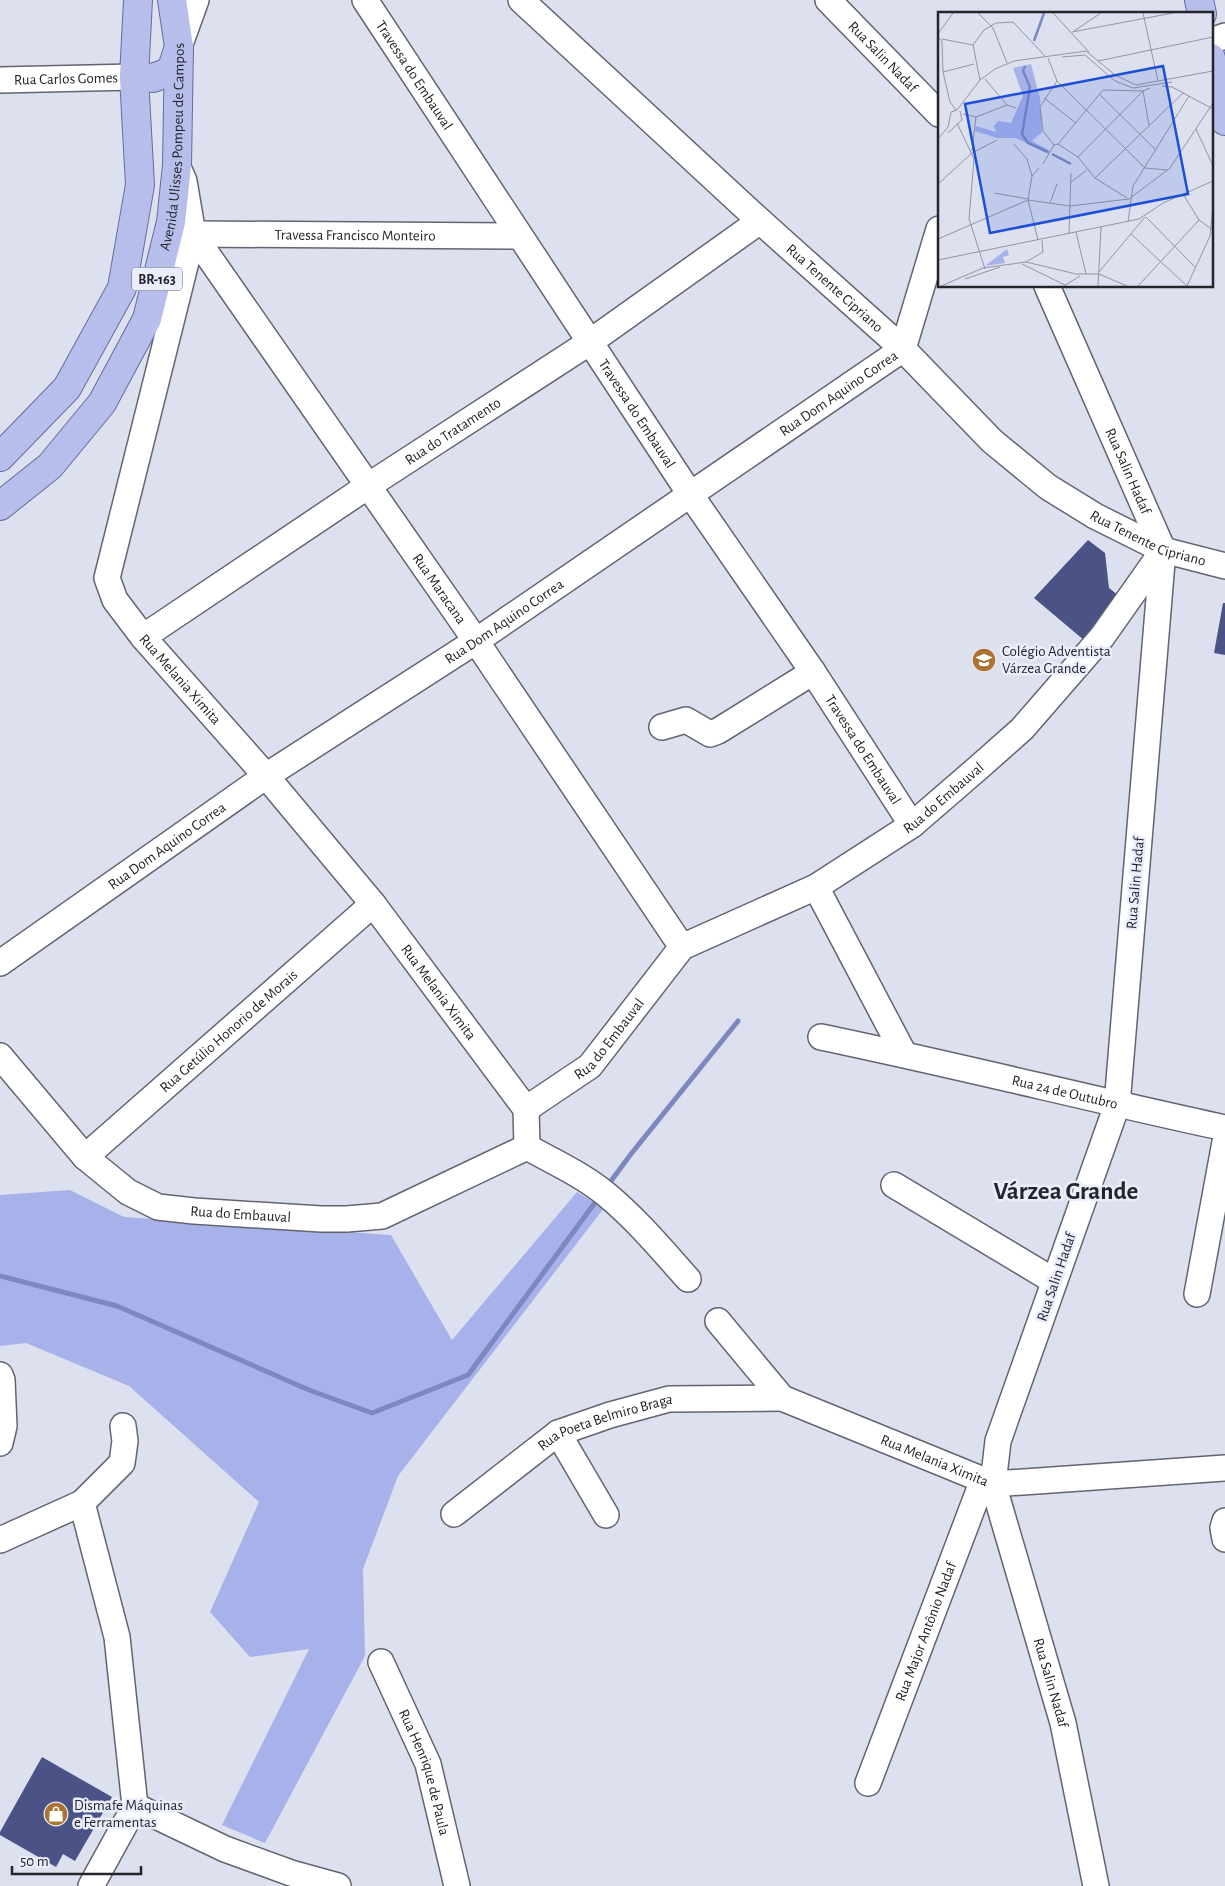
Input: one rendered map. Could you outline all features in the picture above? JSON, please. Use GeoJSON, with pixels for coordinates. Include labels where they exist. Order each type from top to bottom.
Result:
{"type":"FeatureCollection","features":[{"type":"Feature","properties":{"kind":"main road","name":"Avenida Ulisses Pompeu de Campos"},"geometry":{"type":"LineString","coordinates":[[0,457],[67,388],[122,288],[140,185],[134,77],[138,0]]}},
{"type":"Feature","properties":{"kind":"main road","name":"Avenida Ulisses Pompeu de Campos"},"geometry":{"type":"LineString","coordinates":[[0,506],[50,466],[102,403],[147,319],[171,222],[177,165],[179,47],[172,0]]}},
{"type":"Feature","properties":{"kind":"main road"},"geometry":{"type":"LineString","coordinates":[[134,77],[153,78],[171,71],[179,47]]}},
{"type":"Feature","properties":{"kind":"main road"},"geometry":{"type":"LineString","coordinates":[[1213,74],[1225,122]]}},
{"type":"Feature","properties":{"kind":"street"},"geometry":{"type":"LineString","coordinates":[[179,47],[196,0]]}},
{"type":"Feature","properties":{"kind":"street","name":"Travessa do Embauval"},"geometry":{"type":"LineString","coordinates":[[365,0],[690,494],[813,672],[912,824]]}},
{"type":"Feature","properties":{"kind":"street","name":"Rua Tenente Cipriano"},"geometry":{"type":"LineString","coordinates":[[521,0],[760,221],[903,349],[992,441],[1048,487],[1095,516],[1163,550],[1225,566]]}},
{"type":"Feature","properties":{"kind":"street","name":"Rua Salin Nadaf"},"geometry":{"type":"LineString","coordinates":[[828,0],[938,113]]}},
{"type":"Feature","properties":{"kind":"street"},"geometry":{"type":"LineString","coordinates":[[1212,41],[1225,36]]}},
{"type":"Feature","properties":{"kind":"street","name":"Rua Carlos Gomes"},"geometry":{"type":"LineString","coordinates":[[0,80],[134,77]]}},
{"type":"Feature","properties":{"kind":"street","name":"Rua Melania Ximita"},"geometry":{"type":"LineString","coordinates":[[177,165],[184,181],[192,234],[108,578],[115,600],[143,637],[266,776],[373,904],[526,1109]]}},
{"type":"Feature","properties":{"kind":"street","name":"Rua do Tratamento"},"geometry":{"type":"LineString","coordinates":[[143,637],[368,486],[590,342],[760,221]]}},
{"type":"Feature","properties":{"kind":"street","name":"Rua Dom Aquino Correa"},"geometry":{"type":"LineString","coordinates":[[0,963],[266,776],[476,641],[903,349],[938,232]]}},
{"type":"Feature","properties":{"kind":"street","name":"Travessa Francisco Monteiro"},"geometry":{"type":"LineString","coordinates":[[192,234],[519,236]]}},
{"type":"Feature","properties":{"kind":"street","name":"Rua Maracana"},"geometry":{"type":"LineString","coordinates":[[192,234],[476,641],[682,947]]}},
{"type":"Feature","properties":{"kind":"street","name":"Rua Salin Hadaf"},"geometry":{"type":"LineString","coordinates":[[988,1482],[998,1441],[1117,1104],[1163,550],[1048,288]]}},
{"type":"Feature","properties":{"kind":"street","name":"Rua do Embauval"},"geometry":{"type":"LineString","coordinates":[[526,1109],[590,1066],[682,947],[816,887],[912,824],[1022,729],[1102,637],[1163,550]]}},
{"type":"Feature","properties":{"kind":"street"},"geometry":{"type":"LineString","coordinates":[[662,727],[686,720],[710,734],[718,732],[813,672]]}},
{"type":"Feature","properties":{"kind":"street"},"geometry":{"type":"LineString","coordinates":[[816,887],[904,1054]]}},
{"type":"Feature","properties":{"kind":"street","name":"Rua Getúlio Honorio de Morais"},"geometry":{"type":"LineString","coordinates":[[85,1157],[373,904]]}},
{"type":"Feature","properties":{"kind":"street","name":"Rua 24 de Outubro"},"geometry":{"type":"LineString","coordinates":[[821,1037],[904,1054],[1225,1128]]}},
{"type":"Feature","properties":{"kind":"street","name":"Rua do Embauval"},"geometry":{"type":"LineString","coordinates":[[0,1056],[85,1157],[128,1192],[158,1208],[347,1219],[382,1216],[527,1147]]}},
{"type":"Feature","properties":{"kind":"street"},"geometry":{"type":"LineString","coordinates":[[526,1109],[527,1147],[577,1174],[605,1194],[634,1218],[688,1279]]}},
{"type":"Feature","properties":{"kind":"street"},"geometry":{"type":"LineString","coordinates":[[1197,1294],[1225,1142]]}},
{"type":"Feature","properties":{"kind":"street"},"geometry":{"type":"LineString","coordinates":[[894,1184],[1054,1281]]}},
{"type":"Feature","properties":{"kind":"street","name":"Rua Melania Ximita"},"geometry":{"type":"LineString","coordinates":[[718,1321],[782,1398],[988,1482],[1225,1468]]}},
{"type":"Feature","properties":{"kind":"street"},"geometry":{"type":"LineString","coordinates":[[0,1375],[2,1380],[4,1426],[0,1443]]}},
{"type":"Feature","properties":{"kind":"street","name":"Rua Poeta Belmiro Braga"},"geometry":{"type":"LineString","coordinates":[[454,1514],[558,1434],[610,1415],[669,1399],[782,1398]]}},
{"type":"Feature","properties":{"kind":"street"},"geometry":{"type":"LineString","coordinates":[[0,1540],[82,1502],[122,1463],[125,1441],[123,1426]]}},
{"type":"Feature","properties":{"kind":"street"},"geometry":{"type":"LineString","coordinates":[[558,1434],[606,1515]]}},
{"type":"Feature","properties":{"kind":"street","name":"Rua Salin Nadaf"},"geometry":{"type":"LineString","coordinates":[[988,1482],[1063,1723],[1096,1886]]}},
{"type":"Feature","properties":{"kind":"street","name":"Rua Major Antônio Nadaf"},"geometry":{"type":"LineString","coordinates":[[868,1783],[988,1482]]}},
{"type":"Feature","properties":{"kind":"street"},"geometry":{"type":"LineString","coordinates":[[82,1502],[117,1637],[135,1806],[91,1886]]}},
{"type":"Feature","properties":{"kind":"street"},"geometry":{"type":"LineString","coordinates":[[1225,1521],[1223,1528],[1225,1539]]}},
{"type":"Feature","properties":{"kind":"street","name":"Rua Henrique de Paula"},"geometry":{"type":"LineString","coordinates":[[381,1662],[428,1764],[457,1886]]}},
{"type":"Feature","properties":{"kind":"street"},"geometry":{"type":"LineString","coordinates":[[135,1806],[225,1849],[291,1873],[338,1886]]}},
{"type":"Feature","properties":{"kind":"shaded area"},"geometry":{"type":"Polygon","coordinates":[[[70,1190],[124,1217],[391,1235],[452,1340],[577,1192],[604,1208],[398,1476],[363,1569],[365,1656],[265,1843],[222,1825],[309,1649],[250,1657],[210,1612],[259,1502],[129,1386],[26,1343],[0,1346],[0,1195],[70,1190]]]}},
{"type":"Feature","properties":{"kind":"building"},"geometry":{"type":"Polygon","coordinates":[[[1088,540],[1105,553],[1109,588],[1123,599],[1085,641],[1034,598],[1088,540]]]}},
{"type":"Feature","properties":{"kind":"building"},"geometry":{"type":"Polygon","coordinates":[[[1223,603],[1225,603],[1225,655],[1214,653],[1223,603]]]}},
{"type":"Feature","properties":{"kind":"building","name":"Dismafe Máquinas e Ferramentas"},"geometry":{"type":"Polygon","coordinates":[[[42,1757],[112,1797],[75,1861],[63,1854],[56,1867],[0,1835],[42,1757]]]}},
{"type":"Feature","properties":{"kind":"waterway"},"geometry":{"type":"LineString","coordinates":[[611,1181],[738,1021]]}},
{"type":"Feature","properties":{"kind":"waterway"},"geometry":{"type":"LineString","coordinates":[[0,1276],[117,1306],[309,1390],[372,1413],[468,1375],[594,1204]]}},
{"type":"Feature","properties":{"kind":"place","name":"Colégio Adventista Várzea Grande"},"geometry":{"type":"Point","coordinates":[984,660]}},
{"type":"Feature","properties":{"kind":"place","name":"Dismafe Máquinas e Ferramentas"},"geometry":{"type":"Point","coordinates":[56,1814]}},
{"type":"Feature","properties":{"kind":"district","name":"Várzea Grande"},"geometry":{"type":"Point","coordinates":[1066,1190]}}]}
